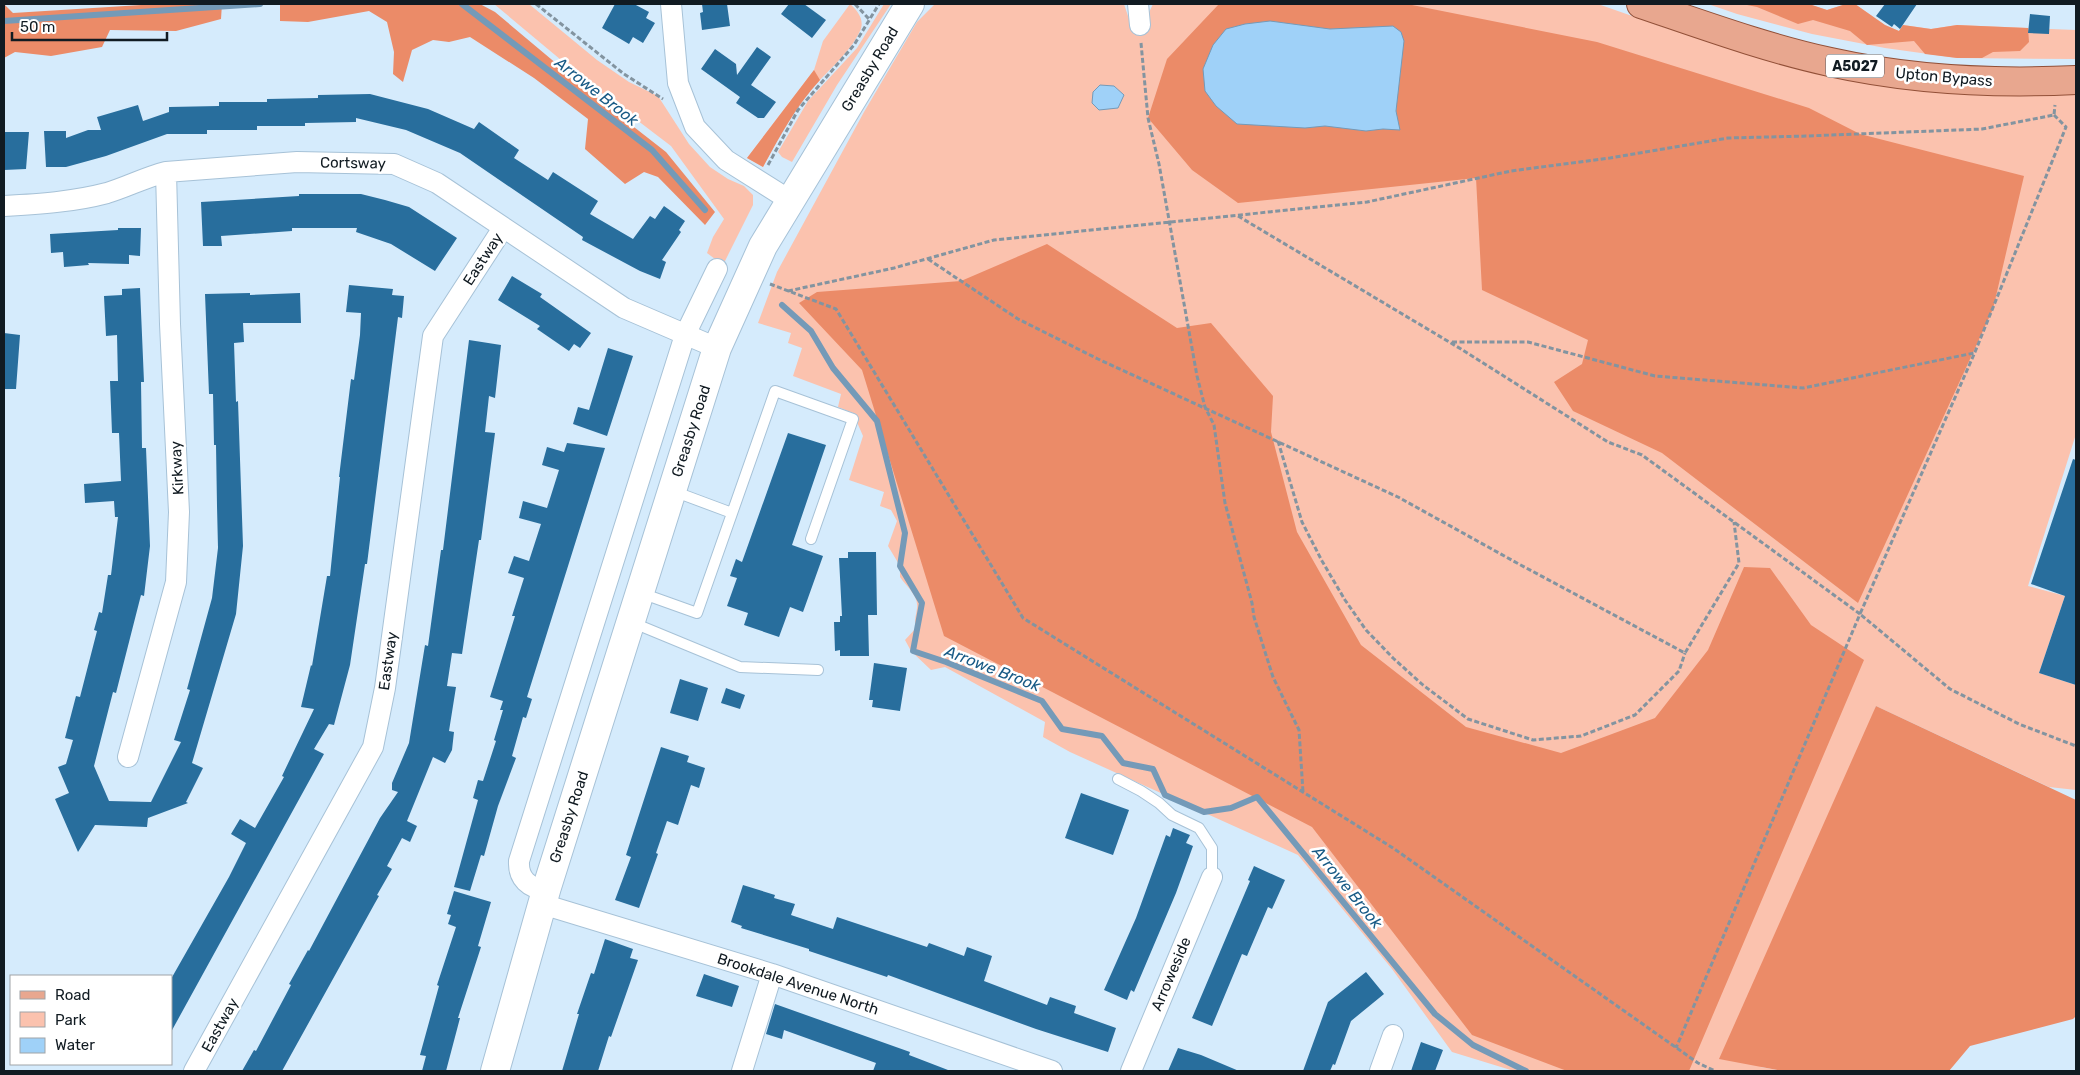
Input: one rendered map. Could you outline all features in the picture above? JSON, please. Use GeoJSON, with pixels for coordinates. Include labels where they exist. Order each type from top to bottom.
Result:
{"type":"FeatureCollection","features":[{"type":"Feature","properties":{"kind":"main road","name":"Greasby Road"},"geometry":{"type":"LineString","coordinates":[[495,1071],[544,897],[717,348],[763,246],[910,4]]}},
{"type":"Feature","properties":{"kind":"main road","name":"Upton Bypass"},"geometry":{"type":"LineString","coordinates":[[1642,4],[1712,28],[1830,62],[1891,72],[1960,80],[2010,83],[2067,81]]}},
{"type":"Feature","properties":{"kind":"street"},"geometry":{"type":"LineString","coordinates":[[671,4],[678,83],[695,127],[726,160],[791,201]]}},
{"type":"Feature","properties":{"kind":"street"},"geometry":{"type":"LineString","coordinates":[[1138,4],[1140,25]]}},
{"type":"Feature","properties":{"kind":"street","name":"Cortsway"},"geometry":{"type":"LineString","coordinates":[[4,206],[62,203],[109,192],[148,176],[166,172],[297,162],[394,164],[437,182],[624,308],[717,348]]}},
{"type":"Feature","properties":{"kind":"street","name":"Kirkway"},"geometry":{"type":"LineString","coordinates":[[128,757],[176,582],[179,512],[170,324],[166,172]]}},
{"type":"Feature","properties":{"kind":"street","name":"Eastway"},"geometry":{"type":"LineString","coordinates":[[194,1071],[373,747],[385,688],[433,336],[503,228]]}},
{"type":"Feature","properties":{"kind":"street"},"geometry":{"type":"LineString","coordinates":[[544,897],[524,881],[518,872],[519,861],[685,335],[716,268]]}},
{"type":"Feature","properties":{"kind":"street","name":"Arroweside"},"geometry":{"type":"LineString","coordinates":[[1131,1071],[1212,877]]}},
{"type":"Feature","properties":{"kind":"street","name":"Brookdale Avenue North"},"geometry":{"type":"LineString","coordinates":[[544,897],[1052,1071]]}},
{"type":"Feature","properties":{"kind":"street"},"geometry":{"type":"LineString","coordinates":[[742,1071],[772,974]]}},
{"type":"Feature","properties":{"kind":"street"},"geometry":{"type":"LineString","coordinates":[[1380,1071],[1393,1035]]}},
{"type":"Feature","properties":{"kind":"lane"},"geometry":{"type":"LineString","coordinates":[[640,593],[697,613],[775,391],[853,419],[811,539]]}},
{"type":"Feature","properties":{"kind":"lane"},"geometry":{"type":"LineString","coordinates":[[672,490],[732,513]]}},
{"type":"Feature","properties":{"kind":"lane"},"geometry":{"type":"LineString","coordinates":[[630,622],[740,668],[818,670]]}},
{"type":"Feature","properties":{"kind":"lane"},"geometry":{"type":"LineString","coordinates":[[1118,779],[1159,803],[1172,815],[1199,828],[1212,848],[1212,877]]}},
{"type":"Feature","properties":{"kind":"path"},"geometry":{"type":"LineString","coordinates":[[536,4],[624,74],[691,117]]}},
{"type":"Feature","properties":{"kind":"path"},"geometry":{"type":"LineString","coordinates":[[855,4],[869,20]]}},
{"type":"Feature","properties":{"kind":"path"},"geometry":{"type":"LineString","coordinates":[[760,182],[798,110],[854,45],[879,4]]}},
{"type":"Feature","properties":{"kind":"path"},"geometry":{"type":"LineString","coordinates":[[1140,25],[1148,118],[1159,164],[1168,223],[1205,407],[1214,425],[1225,503],[1254,617],[1273,677],[1299,730],[1303,792]]}},
{"type":"Feature","properties":{"kind":"path"},"geometry":{"type":"LineString","coordinates":[[2054,115],[2067,81]]}},
{"type":"Feature","properties":{"kind":"path"},"geometry":{"type":"LineString","coordinates":[[788,291],[894,268],[994,240],[1367,202],[1511,171],[1610,158],[1728,138],[1982,129],[2054,115]]}},
{"type":"Feature","properties":{"kind":"path"},"geometry":{"type":"LineString","coordinates":[[1676,1048],[1860,614],[1975,352],[2066,127],[2054,115]]}},
{"type":"Feature","properties":{"kind":"path"},"geometry":{"type":"LineString","coordinates":[[1238,216],[1451,342],[1608,442],[1642,455],[1860,614],[1950,689],[2019,724],[2076,746]]}},
{"type":"Feature","properties":{"kind":"path"},"geometry":{"type":"LineString","coordinates":[[927,258],[1018,319],[1098,359],[1398,497],[1685,653]]}},
{"type":"Feature","properties":{"kind":"path"},"geometry":{"type":"LineString","coordinates":[[750,276],[836,309],[1023,618],[1393,848],[1676,1048],[1698,1063],[1715,1071]]}},
{"type":"Feature","properties":{"kind":"path"},"geometry":{"type":"LineString","coordinates":[[1451,342],[1528,342],[1655,376],[1803,388],[1975,352]]}},
{"type":"Feature","properties":{"kind":"path"},"geometry":{"type":"LineString","coordinates":[[1278,441],[1302,522],[1345,600],[1366,630],[1393,658],[1468,719],[1533,740],[1581,736],[1635,715],[1679,671],[1685,653],[1740,563],[1734,522]]}},
{"type":"Feature","properties":{"kind":"green space"},"geometry":{"type":"Polygon","coordinates":[[[494,4],[529,4],[597,60],[629,82],[658,96],[689,144],[710,167],[728,179],[744,186],[753,195],[753,205],[723,265],[707,253],[713,237],[724,219],[671,146],[591,85],[494,4]]]}},
{"type":"Feature","properties":{"kind":"green space"},"geometry":{"type":"Polygon","coordinates":[[[850,4],[858,13],[862,23],[855,40],[842,57],[811,89],[793,113],[763,167],[747,158],[814,70],[823,41],[850,4]]]}},
{"type":"Feature","properties":{"kind":"green space"},"geometry":{"type":"Polygon","coordinates":[[[884,4],[891,4],[837,85],[792,162],[782,157],[778,152],[808,101],[857,48],[884,4]]]}},
{"type":"Feature","properties":{"kind":"green space"},"geometry":{"type":"Polygon","coordinates":[[[935,4],[1124,4],[1131,25],[1143,25],[1153,4],[1598,4],[1669,29],[1831,75],[2076,92],[2076,434],[2028,586],[2065,596],[2039,673],[2076,685],[2076,790],[2049,787],[1876,706],[1761,1067],[1783,1071],[1514,1071],[1452,1052],[1392,969],[1298,855],[1070,752],[1043,737],[1045,722],[945,667],[931,670],[911,651],[905,640],[916,628],[916,599],[900,577],[900,566],[888,546],[897,521],[891,510],[880,506],[884,492],[849,480],[863,436],[853,413],[838,407],[841,394],[793,376],[802,348],[788,343],[791,333],[758,323],[777,272],[864,112],[917,22],[935,4]]]}},
{"type":"Feature","properties":{"kind":"green space"},"geometry":{"type":"Polygon","coordinates":[[[1708,4],[1809,4],[1827,10],[1846,4],[1855,4],[1885,25],[1899,31],[1903,25],[1931,29],[1957,25],[2076,30],[2076,59],[1957,58],[1885,48],[1812,34],[1737,14],[1708,4]]]}},
{"type":"Feature","properties":{"kind":"shaded area"},"geometry":{"type":"Polygon","coordinates":[[[4,4],[13,13],[143,4],[222,4],[221,19],[176,31],[110,30],[102,47],[51,56],[15,52],[4,58],[4,4]]]}},
{"type":"Feature","properties":{"kind":"shaded area"},"geometry":{"type":"Polygon","coordinates":[[[280,4],[480,4],[495,12],[607,106],[666,152],[715,212],[705,225],[658,177],[644,172],[625,184],[585,149],[588,119],[534,78],[470,37],[449,42],[433,40],[412,50],[403,82],[393,74],[394,52],[387,22],[369,11],[308,22],[280,21],[280,4]]]}},
{"type":"Feature","properties":{"kind":"shaded area"},"geometry":{"type":"Polygon","coordinates":[[[1219,4],[1407,4],[1597,42],[1809,108],[1860,134],[2024,176],[1993,309],[1858,603],[1662,453],[1573,411],[1554,382],[1582,364],[1588,340],[1482,290],[1476,178],[1238,203],[1192,170],[1148,118],[1167,59],[1219,4]]]}},
{"type":"Feature","properties":{"kind":"shaded area"},"geometry":{"type":"Polygon","coordinates":[[[1742,4],[1809,4],[1827,10],[1846,4],[1855,4],[1885,25],[1899,31],[1903,25],[1931,29],[1957,25],[2028,28],[2029,42],[2020,51],[1993,52],[1982,58],[1957,58],[1925,54],[1914,41],[1867,45],[1850,31],[1813,20],[1798,24],[1757,7],[1742,4]]]}},
{"type":"Feature","properties":{"kind":"shaded area"},"geometry":{"type":"Polygon","coordinates":[[[814,70],[820,80],[796,111],[763,167],[747,158],[814,70]]]}},
{"type":"Feature","properties":{"kind":"shaded area"},"geometry":{"type":"Polygon","coordinates":[[[1047,244],[1177,328],[1211,323],[1273,396],[1271,432],[1297,532],[1361,645],[1466,727],[1561,753],[1655,718],[1708,650],[1744,567],[1770,568],[1811,625],[1864,660],[1689,1071],[1567,1071],[1472,1035],[1312,827],[944,636],[862,370],[799,303],[817,292],[961,281],[1047,244]]]}},
{"type":"Feature","properties":{"kind":"shaded area"},"geometry":{"type":"Polygon","coordinates":[[[1876,706],[2076,800],[2076,1016],[2073,1019],[1970,1046],[1949,1071],[1783,1071],[1719,1059],[1876,706]]]}},
{"type":"Feature","properties":{"kind":"water"},"geometry":{"type":"Polygon","coordinates":[[[1270,21],[1330,29],[1393,26],[1401,32],[1404,41],[1396,111],[1400,130],[1366,131],[1325,126],[1305,128],[1237,124],[1216,106],[1205,91],[1203,69],[1213,45],[1226,29],[1245,24],[1270,21]]]}},
{"type":"Feature","properties":{"kind":"water"},"geometry":{"type":"Polygon","coordinates":[[[1100,85],[1114,86],[1124,95],[1118,108],[1099,110],[1092,103],[1093,92],[1100,85]]]}},
{"type":"Feature","properties":{"kind":"building"},"geometry":{"type":"Polygon","coordinates":[[[615,4],[634,4],[649,12],[646,18],[655,23],[643,43],[633,37],[629,44],[602,28],[615,4]]]}},
{"type":"Feature","properties":{"kind":"building"},"geometry":{"type":"Polygon","coordinates":[[[702,4],[727,4],[730,26],[702,30],[700,13],[703,12],[702,4]]]}},
{"type":"Feature","properties":{"kind":"building"},"geometry":{"type":"Polygon","coordinates":[[[789,4],[804,4],[826,20],[812,38],[781,14],[789,4]]]}},
{"type":"Feature","properties":{"kind":"building"},"geometry":{"type":"Polygon","coordinates":[[[1885,4],[1917,4],[1900,29],[1894,24],[1892,27],[1876,16],[1885,4]]]}},
{"type":"Feature","properties":{"kind":"building"},"geometry":{"type":"Polygon","coordinates":[[[2030,14],[2050,16],[2049,34],[2028,33],[2030,14]]]}},
{"type":"Feature","properties":{"kind":"building"},"geometry":{"type":"Polygon","coordinates":[[[757,47],[771,57],[751,85],[776,102],[764,118],[758,118],[736,103],[740,97],[701,69],[715,49],[736,64],[737,75],[757,47]]]}},
{"type":"Feature","properties":{"kind":"building"},"geometry":{"type":"Polygon","coordinates":[[[370,94],[428,109],[474,129],[479,122],[519,150],[514,158],[548,180],[553,172],[598,201],[590,214],[633,239],[650,216],[655,219],[664,206],[685,221],[679,230],[681,232],[662,260],[666,262],[660,279],[640,271],[582,240],[583,237],[460,153],[406,130],[356,118],[356,122],[305,123],[305,126],[257,126],[257,130],[207,130],[207,134],[167,134],[106,156],[66,167],[46,167],[44,131],[66,131],[66,138],[88,130],[101,130],[97,117],[138,105],[143,121],[169,112],[169,107],[219,106],[219,102],[267,102],[267,99],[318,98],[318,95],[370,94]]]}},
{"type":"Feature","properties":{"kind":"building"},"geometry":{"type":"Polygon","coordinates":[[[4,132],[29,132],[26,169],[4,170],[4,132]]]}},
{"type":"Feature","properties":{"kind":"building"},"geometry":{"type":"Polygon","coordinates":[[[299,194],[361,194],[385,200],[409,207],[457,238],[435,271],[391,244],[356,232],[357,228],[292,228],[292,231],[221,236],[222,246],[203,246],[201,202],[299,196],[299,194]]]}},
{"type":"Feature","properties":{"kind":"building"},"geometry":{"type":"Polygon","coordinates":[[[118,228],[141,228],[140,256],[129,255],[129,264],[88,263],[89,265],[64,267],[63,252],[51,253],[50,234],[118,230],[118,228]]]}},
{"type":"Feature","properties":{"kind":"building"},"geometry":{"type":"Polygon","coordinates":[[[512,276],[542,294],[540,297],[591,333],[580,348],[574,344],[569,351],[537,329],[540,326],[498,300],[512,276]]]}},
{"type":"Feature","properties":{"kind":"building"},"geometry":{"type":"Polygon","coordinates":[[[349,285],[393,289],[392,295],[404,296],[402,318],[398,317],[367,564],[365,564],[350,665],[334,725],[329,724],[314,749],[324,754],[172,1030],[172,977],[229,877],[246,843],[231,834],[240,819],[255,828],[284,777],[282,776],[314,709],[301,707],[312,666],[327,576],[330,576],[339,477],[351,379],[354,380],[360,335],[361,313],[346,312],[349,285]]]}},
{"type":"Feature","properties":{"kind":"building"},"geometry":{"type":"Polygon","coordinates":[[[140,288],[144,382],[141,382],[142,448],[146,448],[150,546],[144,596],[141,595],[116,693],[113,692],[94,766],[109,801],[151,802],[181,742],[174,740],[190,690],[187,689],[212,598],[218,548],[216,445],[214,445],[213,394],[209,394],[205,294],[300,293],[301,323],[243,323],[244,342],[234,343],[243,546],[236,614],[192,763],[203,768],[186,802],[188,803],[148,818],[147,827],[95,825],[78,852],[55,799],[69,793],[58,767],[66,764],[73,740],[65,738],[76,696],[80,697],[97,631],[94,630],[99,612],[102,613],[108,575],[111,575],[118,517],[115,517],[114,501],[85,503],[84,484],[121,481],[119,433],[112,433],[110,381],[118,381],[117,335],[106,336],[104,296],[122,295],[122,289],[140,288]]]}},
{"type":"Feature","properties":{"kind":"building"},"geometry":{"type":"Polygon","coordinates":[[[4,333],[20,335],[16,389],[4,389],[4,333]]]}},
{"type":"Feature","properties":{"kind":"building"},"geometry":{"type":"Polygon","coordinates":[[[469,340],[501,345],[495,398],[489,396],[485,432],[495,433],[481,540],[479,540],[462,654],[452,653],[447,686],[456,687],[449,731],[454,732],[452,750],[445,763],[433,757],[407,821],[417,826],[410,842],[402,838],[387,866],[392,869],[377,895],[379,896],[282,1071],[242,1071],[254,1050],[256,1051],[291,985],[289,984],[309,951],[380,818],[398,792],[392,790],[392,783],[409,743],[425,645],[428,646],[441,550],[443,550],[469,340]]]}},
{"type":"Feature","properties":{"kind":"building"},"geometry":{"type":"Polygon","coordinates":[[[608,348],[633,356],[607,436],[573,424],[578,407],[589,410],[608,348]]]}},
{"type":"Feature","properties":{"kind":"building"},"geometry":{"type":"Polygon","coordinates":[[[788,433],[826,445],[792,545],[823,556],[803,612],[790,607],[779,637],[744,625],[748,613],[727,606],[737,578],[730,576],[736,559],[742,562],[788,433]]]}},
{"type":"Feature","properties":{"kind":"building"},"geometry":{"type":"Polygon","coordinates":[[[567,443],[605,448],[527,697],[532,699],[526,718],[523,717],[512,756],[516,758],[498,806],[484,856],[481,855],[470,891],[454,887],[478,800],[473,798],[478,780],[483,781],[496,741],[494,740],[503,710],[500,710],[503,701],[490,697],[515,616],[512,616],[524,578],[508,573],[514,556],[529,561],[541,524],[519,518],[523,501],[547,508],[559,470],[542,465],[547,447],[564,452],[567,443]]]}},
{"type":"Feature","properties":{"kind":"building"},"geometry":{"type":"Polygon","coordinates":[[[2073,459],[2076,460],[2076,685],[2039,673],[2065,596],[2031,584],[2073,459]]]}},
{"type":"Feature","properties":{"kind":"building"},"geometry":{"type":"Polygon","coordinates":[[[848,552],[876,552],[877,615],[868,615],[869,656],[840,656],[840,650],[835,651],[834,622],[840,622],[840,616],[842,616],[839,558],[848,558],[848,552]]]}},
{"type":"Feature","properties":{"kind":"building"},"geometry":{"type":"Polygon","coordinates":[[[874,663],[907,668],[900,711],[872,707],[873,700],[869,700],[874,663]]]}},
{"type":"Feature","properties":{"kind":"building"},"geometry":{"type":"Polygon","coordinates":[[[680,679],[708,688],[698,721],[670,713],[680,679]]]}},
{"type":"Feature","properties":{"kind":"building"},"geometry":{"type":"Polygon","coordinates":[[[726,688],[745,695],[740,709],[721,703],[726,688]]]}},
{"type":"Feature","properties":{"kind":"building"},"geometry":{"type":"Polygon","coordinates":[[[661,747],[689,756],[687,762],[705,768],[699,788],[691,785],[678,825],[667,821],[656,853],[658,854],[639,908],[615,900],[631,857],[626,855],[661,747]]]}},
{"type":"Feature","properties":{"kind":"building"},"geometry":{"type":"Polygon","coordinates":[[[1081,793],[1129,810],[1113,855],[1065,838],[1081,793]]]}},
{"type":"Feature","properties":{"kind":"building"},"geometry":{"type":"Polygon","coordinates":[[[1173,828],[1190,835],[1186,843],[1193,846],[1176,893],[1134,992],[1131,990],[1127,1000],[1104,990],[1136,918],[1166,835],[1170,837],[1173,828]]]}},
{"type":"Feature","properties":{"kind":"building"},"geometry":{"type":"Polygon","coordinates":[[[1254,866],[1285,880],[1272,909],[1268,907],[1247,956],[1242,954],[1212,1026],[1192,1018],[1250,881],[1248,880],[1254,866]]]}},
{"type":"Feature","properties":{"kind":"building"},"geometry":{"type":"Polygon","coordinates":[[[743,885],[775,895],[774,898],[795,904],[791,915],[833,929],[837,917],[927,947],[929,943],[964,956],[967,947],[992,956],[984,981],[1047,1005],[1050,997],[1076,1006],[1074,1013],[1116,1028],[1108,1052],[1036,1029],[888,975],[887,977],[809,951],[809,949],[741,928],[742,926],[731,922],[743,885]]]}},
{"type":"Feature","properties":{"kind":"building"},"geometry":{"type":"Polygon","coordinates":[[[454,891],[491,902],[478,946],[481,947],[458,1018],[460,1018],[446,1071],[422,1071],[426,1056],[420,1055],[439,986],[437,985],[456,927],[448,924],[451,915],[447,914],[454,891]]]}},
{"type":"Feature","properties":{"kind":"building"},"geometry":{"type":"Polygon","coordinates":[[[605,939],[633,949],[630,958],[638,960],[611,1037],[609,1036],[598,1071],[562,1071],[579,1014],[577,1014],[591,973],[594,974],[605,939]]]}},
{"type":"Feature","properties":{"kind":"building"},"geometry":{"type":"Polygon","coordinates":[[[1366,972],[1384,994],[1351,1021],[1335,1065],[1333,1064],[1330,1071],[1303,1071],[1328,1002],[1366,972]]]}},
{"type":"Feature","properties":{"kind":"building"},"geometry":{"type":"Polygon","coordinates":[[[704,974],[739,986],[732,1007],[696,996],[704,974]]]}},
{"type":"Feature","properties":{"kind":"building"},"geometry":{"type":"Polygon","coordinates":[[[775,1004],[910,1052],[909,1055],[948,1071],[873,1071],[876,1063],[784,1030],[782,1039],[766,1034],[775,1004]]]}},
{"type":"Feature","properties":{"kind":"building"},"geometry":{"type":"Polygon","coordinates":[[[1421,1042],[1443,1050],[1435,1071],[1411,1071],[1421,1042]]]}},
{"type":"Feature","properties":{"kind":"building"},"geometry":{"type":"Polygon","coordinates":[[[1178,1048],[1201,1055],[1239,1071],[1168,1071],[1178,1048]]]}},
{"type":"Feature","properties":{"kind":"waterway","name":"Arrowe Brook"},"geometry":{"type":"LineString","coordinates":[[4,21],[260,4]]}},
{"type":"Feature","properties":{"kind":"waterway","name":"Arrowe Brook"},"geometry":{"type":"LineString","coordinates":[[462,4],[652,150],[705,210]]}},
{"type":"Feature","properties":{"kind":"waterway","name":"Arrowe Brook"},"geometry":{"type":"LineString","coordinates":[[782,305],[811,331],[833,368],[877,421],[905,533],[900,566],[922,603],[913,651],[946,662],[1042,701],[1062,729],[1102,736],[1123,763],[1153,769],[1165,795],[1204,812],[1231,808],[1257,797],[1435,1014],[1473,1045],[1526,1071]]}}]}
